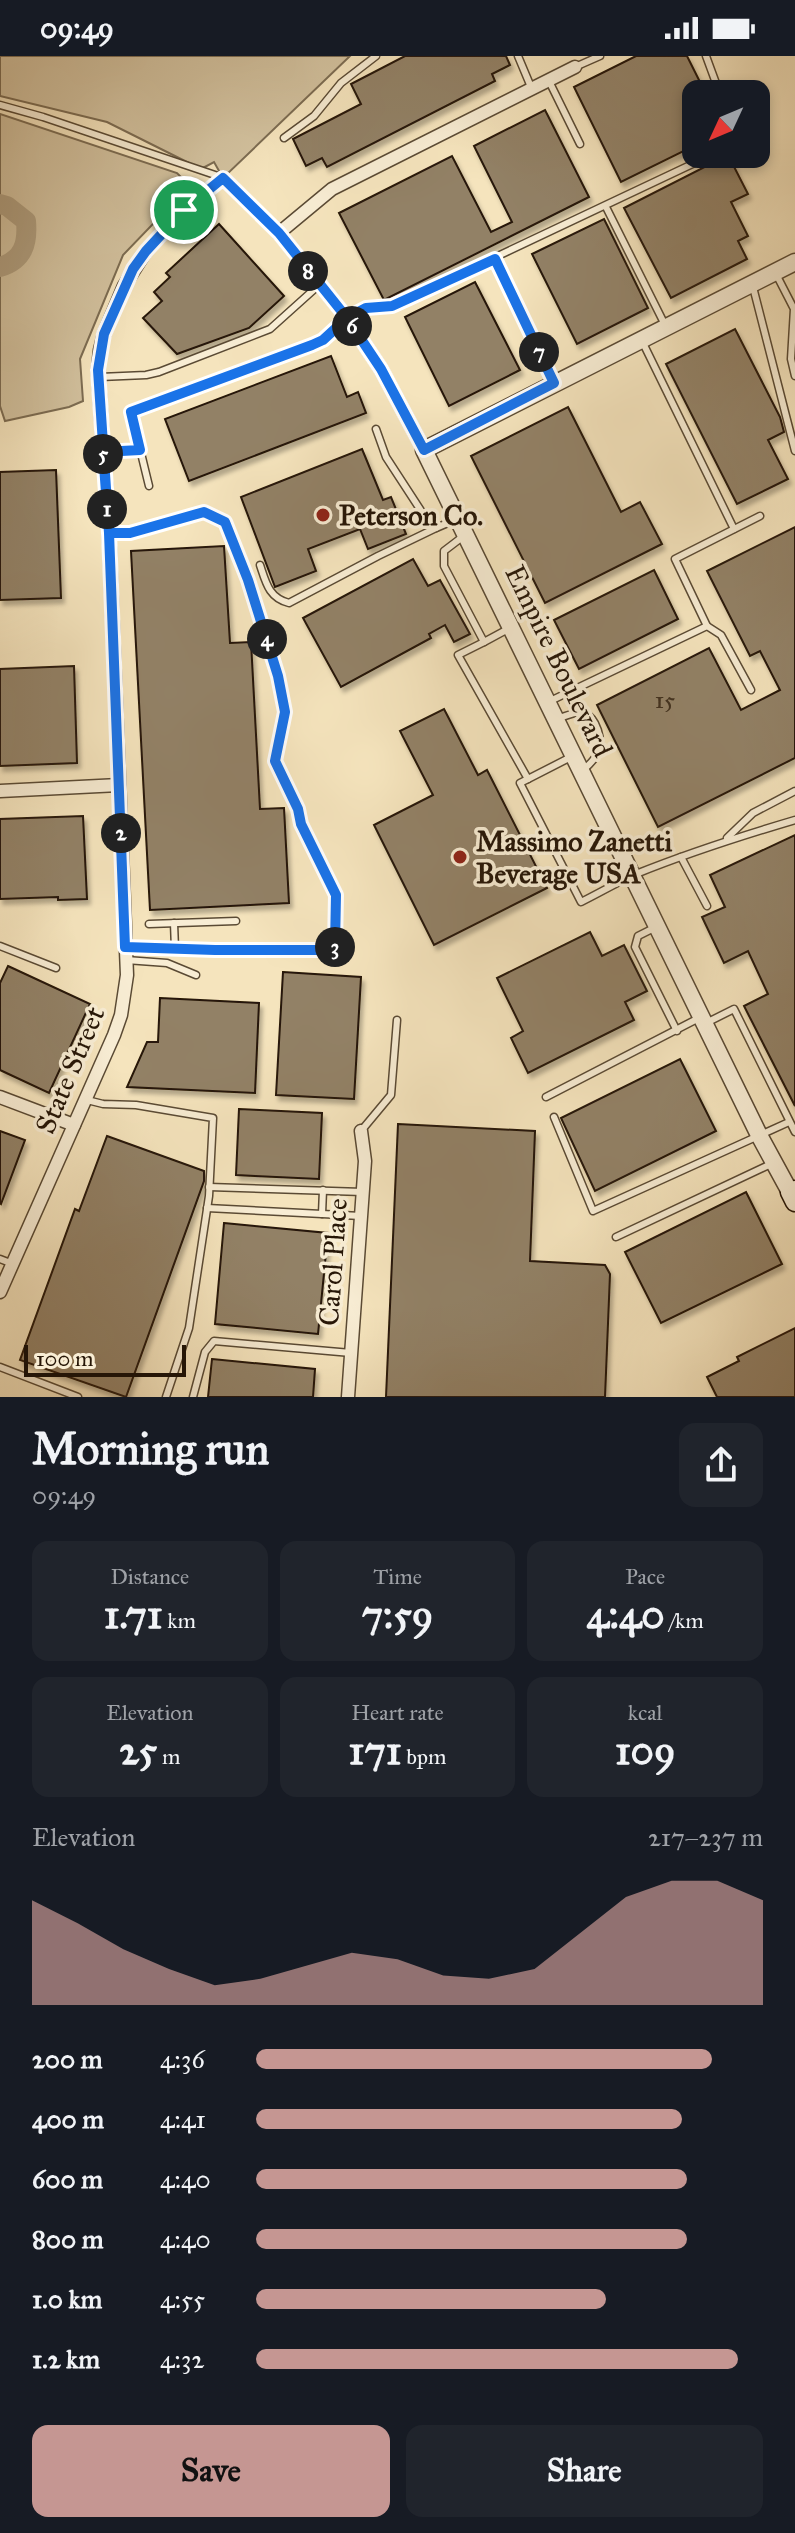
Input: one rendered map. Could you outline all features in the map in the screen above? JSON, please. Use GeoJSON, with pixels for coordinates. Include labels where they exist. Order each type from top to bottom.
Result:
{"type":"FeatureCollection","features":[{"type":"Feature","properties":{"kind":"street"},"geometry":{"type":"LineString","coordinates":[[279,233],[332,189],[575,67]]}},
{"type":"Feature","properties":{"kind":"street","name":"Empire Boulevard"},"geometry":{"type":"LineString","coordinates":[[223,178],[279,233],[347,318],[381,369],[512,627],[759,1135],[793,1195]]}},
{"type":"Feature","properties":{"kind":"street","name":"State Street"},"geometry":{"type":"LineString","coordinates":[[0,1292],[6,1262],[74,1125],[121,1015],[125,994],[126,953],[109,533],[98,377],[100,350],[133,269],[184,210],[223,178]]}},
{"type":"Feature","properties":{"kind":"street"},"geometry":{"type":"LineString","coordinates":[[424,450],[795,262]]}},
{"type":"Feature","properties":{"kind":"street"},"geometry":{"type":"LineString","coordinates":[[0,791],[119,785]]}},
{"type":"Feature","properties":{"kind":"street"},"geometry":{"type":"LineString","coordinates":[[0,1097],[74,1125]]}},
{"type":"Feature","properties":{"kind":"street","name":"Carol Place"},"geometry":{"type":"LineString","coordinates":[[348,1397],[365,1161],[361,1131]]}},
{"type":"Feature","properties":{"kind":"lane"},"geometry":{"type":"LineString","coordinates":[[284,138],[314,116],[341,83],[376,56]]}},
{"type":"Feature","properties":{"kind":"lane"},"geometry":{"type":"LineString","coordinates":[[518,56],[531,87]]}},
{"type":"Feature","properties":{"kind":"lane"},"geometry":{"type":"LineString","coordinates":[[575,67],[600,56]]}},
{"type":"Feature","properties":{"kind":"lane"},"geometry":{"type":"LineString","coordinates":[[706,56],[715,80]]}},
{"type":"Feature","properties":{"kind":"lane"},"geometry":{"type":"LineString","coordinates":[[548,79],[580,144]]}},
{"type":"Feature","properties":{"kind":"lane"},"geometry":{"type":"LineString","coordinates":[[0,105],[57,121],[223,178]]}},
{"type":"Feature","properties":{"kind":"lane"},"geometry":{"type":"LineString","coordinates":[[149,486],[131,412],[312,345],[323,340],[347,318],[366,308],[392,306],[685,168]]}},
{"type":"Feature","properties":{"kind":"lane"},"geometry":{"type":"LineString","coordinates":[[606,207],[666,327]]}},
{"type":"Feature","properties":{"kind":"lane"},"geometry":{"type":"LineString","coordinates":[[495,259],[554,383]]}},
{"type":"Feature","properties":{"kind":"lane"},"geometry":{"type":"LineString","coordinates":[[775,272],[794,309],[791,359],[795,376]]}},
{"type":"Feature","properties":{"kind":"lane"},"geometry":{"type":"LineString","coordinates":[[752,283],[795,451]]}},
{"type":"Feature","properties":{"kind":"lane"},"geometry":{"type":"LineString","coordinates":[[98,377],[159,372],[270,329],[319,285]]}},
{"type":"Feature","properties":{"kind":"lane"},"geometry":{"type":"LineString","coordinates":[[641,339],[734,529]]}},
{"type":"Feature","properties":{"kind":"lane"},"geometry":{"type":"LineString","coordinates":[[376,429],[386,457],[421,513],[436,528]]}},
{"type":"Feature","properties":{"kind":"lane"},"geometry":{"type":"LineString","coordinates":[[103,452],[140,450]]}},
{"type":"Feature","properties":{"kind":"lane"},"geometry":{"type":"LineString","coordinates":[[109,533],[130,533],[204,512],[225,522],[248,580],[278,676],[285,712],[275,761],[298,809],[301,824],[336,895],[335,946],[328,950],[175,949],[126,953]]}},
{"type":"Feature","properties":{"kind":"lane"},"geometry":{"type":"LineString","coordinates":[[751,690],[721,635],[707,626],[675,559],[760,516]]}},
{"type":"Feature","properties":{"kind":"lane"},"geometry":{"type":"LineString","coordinates":[[260,565],[272,594],[289,603],[457,519]]}},
{"type":"Feature","properties":{"kind":"lane"},"geometry":{"type":"LineString","coordinates":[[465,535],[444,551],[444,566],[484,642]]}},
{"type":"Feature","properties":{"kind":"lane"},"geometry":{"type":"LineString","coordinates":[[548,702],[707,626]]}},
{"type":"Feature","properties":{"kind":"lane"},"geometry":{"type":"LineString","coordinates":[[512,627],[458,655],[528,779]]}},
{"type":"Feature","properties":{"kind":"lane"},"geometry":{"type":"LineString","coordinates":[[557,719],[585,713],[593,721],[600,740],[599,751],[582,771]]}},
{"type":"Feature","properties":{"kind":"lane"},"geometry":{"type":"LineString","coordinates":[[574,756],[520,783],[581,902],[681,857],[795,820]]}},
{"type":"Feature","properties":{"kind":"lane"},"geometry":{"type":"LineString","coordinates":[[724,841],[753,813],[795,791]]}},
{"type":"Feature","properties":{"kind":"lane"},"geometry":{"type":"LineString","coordinates":[[681,857],[707,906]]}},
{"type":"Feature","properties":{"kind":"lane"},"geometry":{"type":"LineString","coordinates":[[149,924],[236,921]]}},
{"type":"Feature","properties":{"kind":"lane"},"geometry":{"type":"LineString","coordinates":[[174,923],[175,949]]}},
{"type":"Feature","properties":{"kind":"lane"},"geometry":{"type":"LineString","coordinates":[[658,926],[638,936],[635,947],[677,1031]]}},
{"type":"Feature","properties":{"kind":"lane"},"geometry":{"type":"LineString","coordinates":[[0,946],[56,968]]}},
{"type":"Feature","properties":{"kind":"lane"},"geometry":{"type":"LineString","coordinates":[[126,953],[167,963],[196,975]]}},
{"type":"Feature","properties":{"kind":"lane"},"geometry":{"type":"LineString","coordinates":[[546,1097],[677,1031],[734,1009],[795,1132]]}},
{"type":"Feature","properties":{"kind":"lane"},"geometry":{"type":"LineString","coordinates":[[361,1131],[391,1095],[397,1020]]}},
{"type":"Feature","properties":{"kind":"lane"},"geometry":{"type":"LineString","coordinates":[[85,1100],[213,1118],[207,1208],[189,1328],[166,1397]]}},
{"type":"Feature","properties":{"kind":"lane"},"geometry":{"type":"LineString","coordinates":[[554,1117],[593,1211],[789,1122]]}},
{"type":"Feature","properties":{"kind":"lane"},"geometry":{"type":"LineString","coordinates":[[616,1237],[775,1162]]}},
{"type":"Feature","properties":{"kind":"lane"},"geometry":{"type":"LineString","coordinates":[[209,1187],[363,1192]]}},
{"type":"Feature","properties":{"kind":"lane"},"geometry":{"type":"LineString","coordinates":[[322,1214],[323,1190]]}},
{"type":"Feature","properties":{"kind":"lane"},"geometry":{"type":"LineString","coordinates":[[207,1208],[361,1216]]}},
{"type":"Feature","properties":{"kind":"lane"},"geometry":{"type":"LineString","coordinates":[[193,1397],[205,1352],[214,1341],[351,1353]]}},
{"type":"Feature","properties":{"kind":"lane"},"geometry":{"type":"LineString","coordinates":[[0,1367],[78,1397]]}},
{"type":"Feature","properties":{"kind":"shaded area"},"geometry":{"type":"Polygon","coordinates":[[[0,56],[350,56],[223,178],[214,162],[201,169],[107,122],[0,96],[0,56]]]}},
{"type":"Feature","properties":{"kind":"shaded area"},"geometry":{"type":"Polygon","coordinates":[[[0,114],[177,173],[185,181],[178,198],[123,255],[80,359],[83,401],[5,421],[0,406],[0,114]]]}},
{"type":"Feature","properties":{"kind":"building"},"geometry":{"type":"Polygon","coordinates":[[[405,56],[506,56],[510,65],[492,74],[495,81],[327,167],[322,158],[306,166],[293,139],[361,104],[351,84],[405,56]]]}},
{"type":"Feature","properties":{"kind":"building"},"geometry":{"type":"Polygon","coordinates":[[[636,56],[687,56],[699,80],[682,80],[682,152],[621,182],[574,87],[636,56]]]}},
{"type":"Feature","properties":{"kind":"building"},"geometry":{"type":"Polygon","coordinates":[[[545,110],[589,197],[384,300],[339,213],[452,156],[491,232],[512,222],[474,146],[545,110]]]}},
{"type":"Feature","properties":{"kind":"building"},"geometry":{"type":"Polygon","coordinates":[[[702,168],[735,168],[748,194],[731,202],[748,236],[738,241],[747,259],[671,298],[624,208],[702,168]]]}},
{"type":"Feature","properties":{"kind":"building"},"geometry":{"type":"Polygon","coordinates":[[[604,219],[648,308],[577,344],[532,254],[604,219]]]}},
{"type":"Feature","properties":{"kind":"building"},"geometry":{"type":"Polygon","coordinates":[[[219,224],[284,296],[249,328],[177,354],[143,318],[162,301],[154,292],[170,277],[166,273],[219,224]]]}},
{"type":"Feature","properties":{"kind":"building"},"geometry":{"type":"Polygon","coordinates":[[[475,282],[520,370],[449,406],[405,317],[475,282]]]}},
{"type":"Feature","properties":{"kind":"building"},"geometry":{"type":"Polygon","coordinates":[[[735,329],[780,417],[784,432],[768,440],[788,479],[737,504],[666,364],[735,329]]]}},
{"type":"Feature","properties":{"kind":"building"},"geometry":{"type":"Polygon","coordinates":[[[331,356],[347,397],[358,392],[366,413],[189,481],[165,419],[331,356]]]}},
{"type":"Feature","properties":{"kind":"building"},"geometry":{"type":"Polygon","coordinates":[[[568,407],[621,512],[640,502],[662,544],[545,603],[471,456],[568,407]]]}},
{"type":"Feature","properties":{"kind":"building","name":"Peterson Co."},"geometry":{"type":"Polygon","coordinates":[[[362,449],[383,500],[391,497],[406,534],[368,549],[360,529],[308,549],[316,571],[275,587],[241,497],[362,449]]]}},
{"type":"Feature","properties":{"kind":"building"},"geometry":{"type":"Polygon","coordinates":[[[56,470],[61,598],[0,600],[0,472],[56,470]]]}},
{"type":"Feature","properties":{"kind":"building"},"geometry":{"type":"Polygon","coordinates":[[[795,527],[795,758],[658,827],[597,705],[709,648],[741,710],[780,690],[760,651],[750,656],[707,571],[795,527]]]}},
{"type":"Feature","properties":{"kind":"building"},"geometry":{"type":"Polygon","coordinates":[[[224,546],[230,643],[251,642],[260,809],[284,808],[289,903],[150,910],[131,551],[224,546]]]}},
{"type":"Feature","properties":{"kind":"building"},"geometry":{"type":"Polygon","coordinates":[[[413,559],[428,586],[440,580],[470,634],[454,642],[445,625],[429,634],[431,638],[341,687],[303,618],[413,559]]]}},
{"type":"Feature","properties":{"kind":"building"},"geometry":{"type":"Polygon","coordinates":[[[654,570],[678,619],[579,669],[554,620],[654,570]]]}},
{"type":"Feature","properties":{"kind":"building"},"geometry":{"type":"Polygon","coordinates":[[[74,666],[77,763],[0,766],[0,669],[74,666]]]}},
{"type":"Feature","properties":{"kind":"building","name":"Massimo Zanetti Beverage USA"},"geometry":{"type":"Polygon","coordinates":[[[444,709],[478,775],[487,770],[547,888],[434,945],[374,825],[433,795],[400,731],[444,709]]]}},
{"type":"Feature","properties":{"kind":"building"},"geometry":{"type":"Polygon","coordinates":[[[83,816],[87,899],[0,899],[0,819],[83,816]]]}},
{"type":"Feature","properties":{"kind":"building"},"geometry":{"type":"Polygon","coordinates":[[[795,835],[795,1106],[744,1006],[768,994],[748,951],[724,963],[702,917],[725,907],[710,875],[795,835]]]}},
{"type":"Feature","properties":{"kind":"building"},"geometry":{"type":"Polygon","coordinates":[[[590,932],[602,956],[624,945],[647,991],[625,1002],[634,1020],[528,1073],[511,1038],[523,1031],[497,978],[590,932]]]}},
{"type":"Feature","properties":{"kind":"building"},"geometry":{"type":"Polygon","coordinates":[[[8,966],[90,1004],[49,1093],[0,1070],[0,983],[8,966]]]}},
{"type":"Feature","properties":{"kind":"building"},"geometry":{"type":"Polygon","coordinates":[[[283,972],[361,977],[354,1099],[276,1095],[283,972]]]}},
{"type":"Feature","properties":{"kind":"building"},"geometry":{"type":"Polygon","coordinates":[[[160,998],[259,1003],[255,1093],[127,1087],[147,1042],[158,1042],[160,998]]]}},
{"type":"Feature","properties":{"kind":"building"},"geometry":{"type":"Polygon","coordinates":[[[680,1059],[716,1131],[595,1191],[561,1118],[680,1059]]]}},
{"type":"Feature","properties":{"kind":"building"},"geometry":{"type":"Polygon","coordinates":[[[239,1109],[322,1113],[319,1179],[236,1175],[239,1109]]]}},
{"type":"Feature","properties":{"kind":"building"},"geometry":{"type":"Polygon","coordinates":[[[398,1124],[535,1131],[530,1261],[605,1265],[610,1274],[605,1397],[386,1397],[398,1124]]]}},
{"type":"Feature","properties":{"kind":"building"},"geometry":{"type":"Polygon","coordinates":[[[0,1131],[25,1140],[1,1204],[0,1203],[0,1131]]]}},
{"type":"Feature","properties":{"kind":"building"},"geometry":{"type":"Polygon","coordinates":[[[107,1136],[204,1171],[204,1181],[126,1397],[20,1360],[75,1209],[79,1211],[107,1136]]]}},
{"type":"Feature","properties":{"kind":"building"},"geometry":{"type":"Polygon","coordinates":[[[746,1192],[782,1264],[661,1323],[625,1252],[746,1192]]]}},
{"type":"Feature","properties":{"kind":"building"},"geometry":{"type":"Polygon","coordinates":[[[224,1223],[328,1233],[318,1334],[215,1324],[224,1223]]]}},
{"type":"Feature","properties":{"kind":"building"},"geometry":{"type":"Polygon","coordinates":[[[795,1328],[795,1397],[717,1397],[707,1377],[739,1361],[737,1357],[795,1328]]]}},
{"type":"Feature","properties":{"kind":"building"},"geometry":{"type":"Polygon","coordinates":[[[212,1359],[315,1369],[313,1397],[208,1397],[212,1359]]]}},
{"type":"Feature","properties":{"kind":"waterway"},"geometry":{"type":"LineString","coordinates":[[0,204],[26,221],[22,250],[14,260],[0,267]]}},
{"type":"Feature","properties":{"kind":"place","name":"Peterson Co."},"geometry":{"type":"Point","coordinates":[323,515]}},
{"type":"Feature","properties":{"kind":"place","name":"Massimo Zanetti Beverage USA"},"geometry":{"type":"Point","coordinates":[460,857]}},
{"type":"Feature","properties":{"kind":"route"},"geometry":{"type":"LineString","coordinates":[[184,210],[133,269],[104,334],[98,370],[103,452],[109,533],[125,947],[328,950],[335,946],[336,895],[301,824],[298,809],[275,761],[285,712],[278,676],[248,580],[225,522],[204,512],[130,533],[109,533],[103,452],[140,450],[131,412],[312,345],[323,340],[347,318],[381,369],[424,450],[554,383],[495,259],[392,306],[366,308],[347,318],[279,233],[223,178],[184,210]]}}]}
